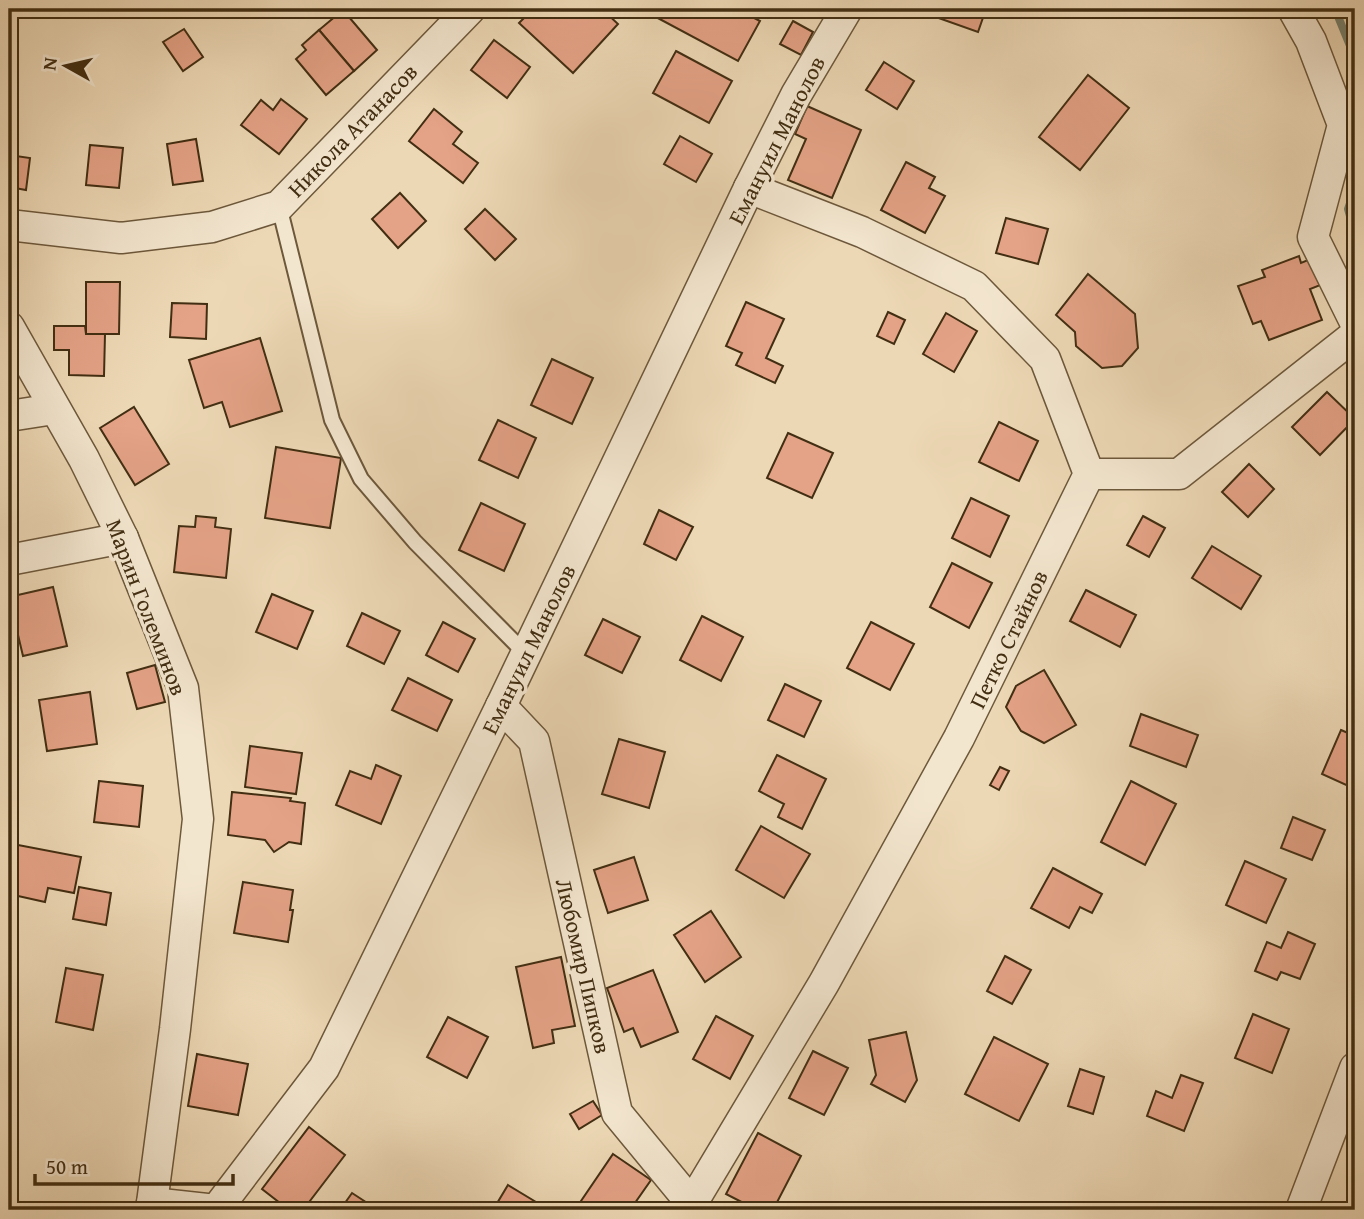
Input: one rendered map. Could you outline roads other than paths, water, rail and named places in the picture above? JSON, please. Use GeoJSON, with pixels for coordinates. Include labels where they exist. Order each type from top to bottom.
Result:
{"type":"FeatureCollection","features":[{"type":"Feature","properties":{"kind":"street","name":"Никола Атанасов"},"geometry":{"type":"LineString","coordinates":[[9,225],[121,238],[212,227],[279,206],[470,9]]}},
{"type":"Feature","properties":{"kind":"street","name":"Емануил Манолов"},"geometry":{"type":"LineString","coordinates":[[152,1207],[216,1210],[324,1068],[749,188],[796,95],[847,9]]}},
{"type":"Feature","properties":{"kind":"street"},"geometry":{"type":"LineString","coordinates":[[1293,9],[1311,41],[1343,125],[1313,237],[1355,323]]}},
{"type":"Feature","properties":{"kind":"street"},"geometry":{"type":"LineString","coordinates":[[749,188],[862,232],[974,286],[1045,359],[1089,474],[1179,474],[1355,335]]}},
{"type":"Feature","properties":{"kind":"street","name":"Марин Големинов"},"geometry":{"type":"LineString","coordinates":[[9,327],[84,459],[123,538],[183,688],[198,819],[152,1207]]}},
{"type":"Feature","properties":{"kind":"street"},"geometry":{"type":"LineString","coordinates":[[9,416],[54,409]]}},
{"type":"Feature","properties":{"kind":"street","name":"Петко Стайнов"},"geometry":{"type":"LineString","coordinates":[[693,1208],[824,983],[959,738],[1089,474]]}},
{"type":"Feature","properties":{"kind":"street"},"geometry":{"type":"LineString","coordinates":[[9,560],[123,538]]}},
{"type":"Feature","properties":{"kind":"street","name":"Любомир Пипков"},"geometry":{"type":"LineString","coordinates":[[501,706],[534,741],[617,1114],[693,1208]]}},
{"type":"Feature","properties":{"kind":"street"},"geometry":{"type":"LineString","coordinates":[[1301,1210],[1355,1068]]}},
{"type":"Feature","properties":{"kind":"lane"},"geometry":{"type":"LineString","coordinates":[[279,206],[332,420],[361,479],[415,542],[526,654]]}},
{"type":"Feature","properties":{"kind":"waterway"},"geometry":{"type":"LineString","coordinates":[[1335,9],[1355,58]]}},
{"type":"Feature","properties":{"kind":"waterway"},"geometry":{"type":"LineString","coordinates":[[1355,189],[1348,209],[1355,234]]}}]}
